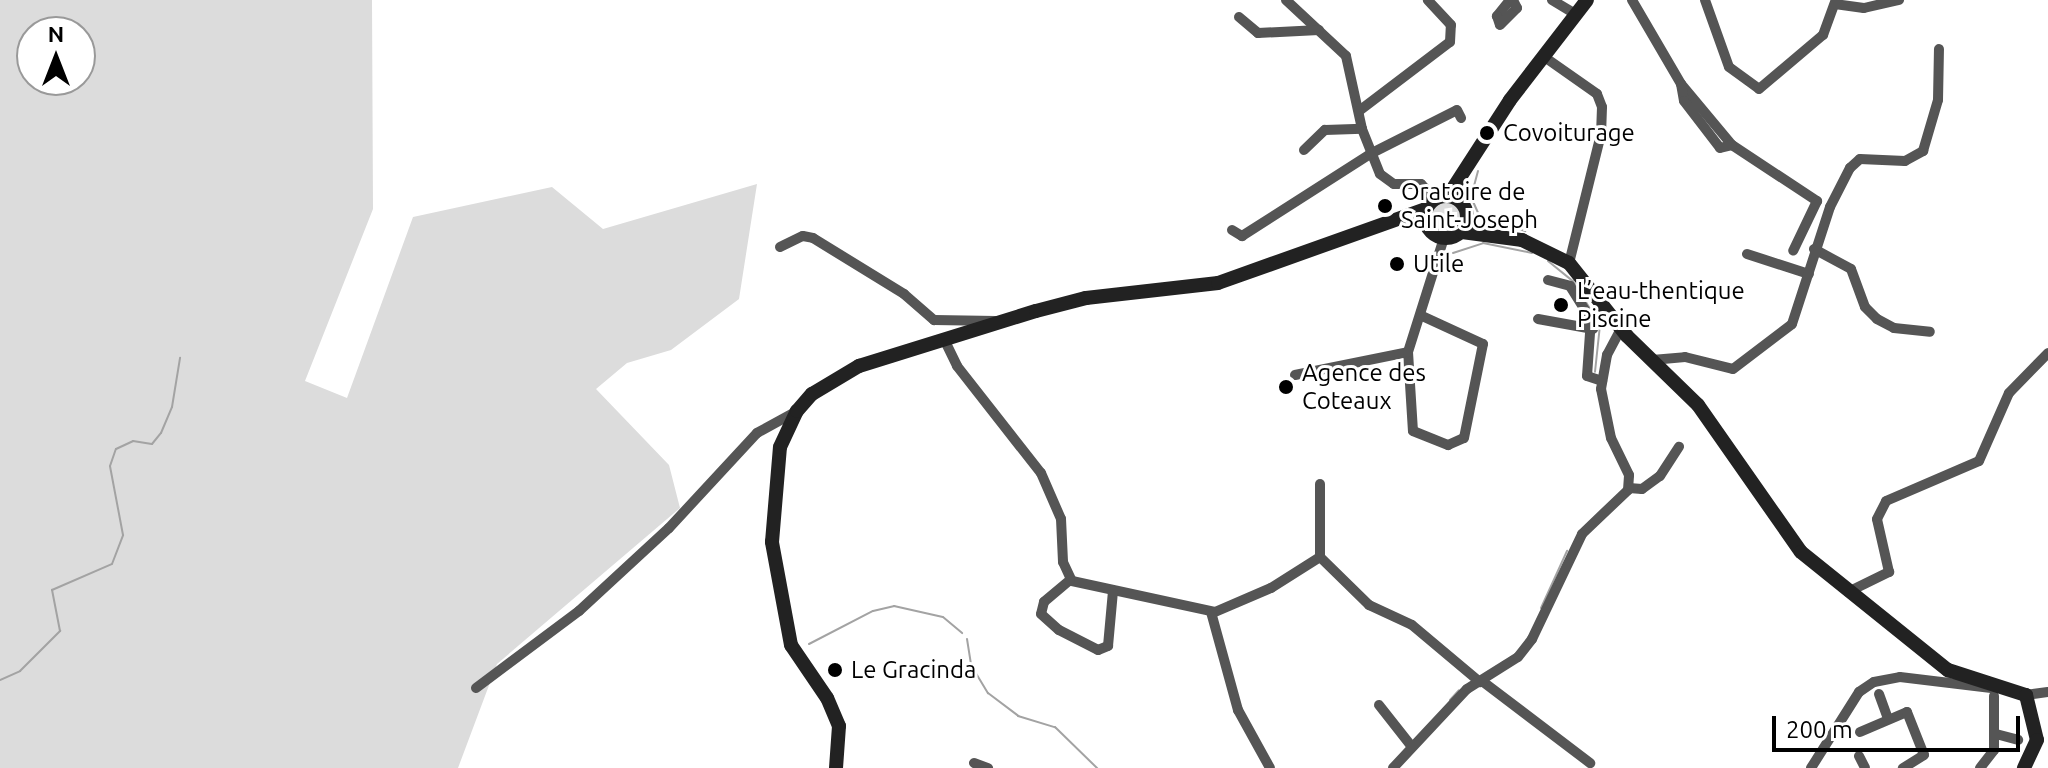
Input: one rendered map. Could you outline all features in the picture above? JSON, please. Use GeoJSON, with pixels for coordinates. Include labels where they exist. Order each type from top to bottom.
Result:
{"type":"FeatureCollection","features":[{"type":"Feature","properties":{"kind":"main road"},"geometry":{"type":"LineString","coordinates":[[1399,224],[1436,201],[1473,157],[1543,56],[1563,4],[1587,0]]}},
{"type":"Feature","properties":{"kind":"main road"},"geometry":{"type":"LineString","coordinates":[[1462,232],[1473,157]]}},
{"type":"Feature","properties":{"kind":"main road"},"geometry":{"type":"LineString","coordinates":[[1436,201],[1465,210],[1503,234],[1569,263],[1621,329],[1698,405],[1801,552],[1939,664],[1993,692],[2026,695],[2037,740],[2024,768]]}},
{"type":"Feature","properties":{"kind":"main road"},"geometry":{"type":"LineString","coordinates":[[1429,230],[1436,201]]}},
{"type":"Feature","properties":{"kind":"main road"},"geometry":{"type":"LineString","coordinates":[[836,768],[839,726],[827,698],[791,645],[772,542],[777,457],[797,411],[844,372],[1086,298],[1218,283],[1382,226],[1399,224],[1429,230],[1444,238],[1462,232],[1503,234]]}},
{"type":"Feature","properties":{"kind":"street"},"geometry":{"type":"LineString","coordinates":[[1286,0],[1346,56],[1362,129],[1370,154],[1386,181],[1421,184],[1436,201]]}},
{"type":"Feature","properties":{"kind":"street"},"geometry":{"type":"LineString","coordinates":[[1359,111],[1450,42],[1451,25],[1428,0]]}},
{"type":"Feature","properties":{"kind":"street"},"geometry":{"type":"LineString","coordinates":[[1705,0],[1729,67],[1759,89],[1823,35],[1836,2],[1864,8],[1899,0]]}},
{"type":"Feature","properties":{"kind":"street"},"geometry":{"type":"LineString","coordinates":[[1635,1],[1681,84],[1732,145],[1817,201],[1793,251]]}},
{"type":"Feature","properties":{"kind":"street"},"geometry":{"type":"LineString","coordinates":[[1239,17],[1258,33],[1319,30]]}},
{"type":"Feature","properties":{"kind":"street"},"geometry":{"type":"LineString","coordinates":[[1652,360],[1685,357],[1723,369],[1737,368],[1792,324],[1814,249],[1854,163],[1866,158],[1905,161],[1923,151],[1938,100],[1939,49]]}},
{"type":"Feature","properties":{"kind":"street"},"geometry":{"type":"LineString","coordinates":[[1543,56],[1597,94],[1602,107],[1601,134],[1569,263]]}},
{"type":"Feature","properties":{"kind":"street"},"geometry":{"type":"LineString","coordinates":[[1232,230],[1242,236],[1370,154],[1457,110],[1461,118]]}},
{"type":"Feature","properties":{"kind":"street"},"geometry":{"type":"LineString","coordinates":[[1304,150],[1325,130],[1362,129]]}},
{"type":"Feature","properties":{"kind":"street"},"geometry":{"type":"LineString","coordinates":[[1395,205],[1399,224]]}},
{"type":"Feature","properties":{"kind":"street"},"geometry":{"type":"LineString","coordinates":[[780,247],[803,236],[813,238],[904,294],[934,320],[1002,322]]}},
{"type":"Feature","properties":{"kind":"street"},"geometry":{"type":"LineString","coordinates":[[1422,316],[1477,339],[1484,349],[1466,436],[1448,445],[1412,429],[1408,352],[1422,316],[1444,238]]}},
{"type":"Feature","properties":{"kind":"street"},"geometry":{"type":"LineString","coordinates":[[1814,249],[1851,269],[1865,307],[1877,319],[1894,328],[1930,332]]}},
{"type":"Feature","properties":{"kind":"street"},"geometry":{"type":"LineString","coordinates":[[1747,254],[1809,274]]}},
{"type":"Feature","properties":{"kind":"street"},"geometry":{"type":"LineString","coordinates":[[1548,280],[1576,292],[1593,329],[1587,376],[1602,381]]}},
{"type":"Feature","properties":{"kind":"street"},"geometry":{"type":"LineString","coordinates":[[1538,319],[1593,329]]}},
{"type":"Feature","properties":{"kind":"street"},"geometry":{"type":"LineString","coordinates":[[1621,329],[1612,341],[1602,381],[1602,409],[1629,488]]}},
{"type":"Feature","properties":{"kind":"street"},"geometry":{"type":"LineString","coordinates":[[944,339],[957,366],[1041,473],[1061,519],[1063,562],[1070,580]]}},
{"type":"Feature","properties":{"kind":"street"},"geometry":{"type":"LineString","coordinates":[[1295,375],[1408,352]]}},
{"type":"Feature","properties":{"kind":"street"},"geometry":{"type":"LineString","coordinates":[[1848,592],[1889,572],[1877,519],[1886,501],[1979,461],[2009,393],[2048,353]]}},
{"type":"Feature","properties":{"kind":"street"},"geometry":{"type":"LineString","coordinates":[[476,688],[579,611],[669,528],[757,433],[797,411]]}},
{"type":"Feature","properties":{"kind":"street"},"geometry":{"type":"LineString","coordinates":[[1393,768],[1467,689],[1526,648],[1582,534],[1629,488],[1642,489],[1660,476],[1679,447]]}},
{"type":"Feature","properties":{"kind":"street"},"geometry":{"type":"LineString","coordinates":[[1320,484],[1320,557],[1369,605],[1412,625],[1481,682],[1590,763]]}},
{"type":"Feature","properties":{"kind":"street"},"geometry":{"type":"LineString","coordinates":[[1070,580],[1211,612],[1271,588],[1320,557]]}},
{"type":"Feature","properties":{"kind":"street"},"geometry":{"type":"LineString","coordinates":[[1070,580],[1044,602],[1041,614],[1059,630],[1098,650],[1108,646],[1113,591]]}},
{"type":"Feature","properties":{"kind":"street"},"geometry":{"type":"LineString","coordinates":[[1211,612],[1238,710],[1270,768]]}},
{"type":"Feature","properties":{"kind":"street"},"geometry":{"type":"LineString","coordinates":[[1811,768],[1859,692],[1874,682],[1900,677],[1993,692],[1996,734],[1993,754],[1980,768]]}},
{"type":"Feature","properties":{"kind":"street"},"geometry":{"type":"LineString","coordinates":[[2026,695],[2048,692]]}},
{"type":"Feature","properties":{"kind":"street"},"geometry":{"type":"LineString","coordinates":[[1879,694],[1887,716]]}},
{"type":"Feature","properties":{"kind":"street"},"geometry":{"type":"LineString","coordinates":[[1379,705],[1412,747]]}},
{"type":"Feature","properties":{"kind":"street"},"geometry":{"type":"LineString","coordinates":[[1860,732],[1887,716],[1907,712],[1924,755],[1903,768]]}},
{"type":"Feature","properties":{"kind":"street"},"geometry":{"type":"LineString","coordinates":[[1996,734],[2018,740]]}},
{"type":"Feature","properties":{"kind":"street"},"geometry":{"type":"LineString","coordinates":[[1859,756],[1865,768]]}},
{"type":"Feature","properties":{"kind":"street"},"geometry":{"type":"LineString","coordinates":[[974,763],[988,768]]}},
{"type":"Feature","properties":{"kind":"shaded area"},"geometry":{"type":"Polygon","coordinates":[[[0,0],[372,0],[373,209],[305,381],[347,398],[413,217],[552,187],[603,229],[757,184],[739,299],[671,350],[627,363],[596,389],[669,465],[680,508],[497,664],[458,768],[0,768],[0,0]]]}},
{"type":"Feature","properties":{"kind":"shaded area"},"geometry":{"type":"Polygon","coordinates":[[[1446,202],[1457,206],[1461,217],[1457,228],[1446,232],[1435,228],[1431,217],[1435,206],[1446,202]]]}},
{"type":"Feature","properties":{"kind":"waterway"},"geometry":{"type":"LineString","coordinates":[[1478,171],[1471,197],[1479,215],[1525,231]]}},
{"type":"Feature","properties":{"kind":"waterway"},"geometry":{"type":"LineString","coordinates":[[1453,253],[1483,243],[1532,253]]}},
{"type":"Feature","properties":{"kind":"waterway"},"geometry":{"type":"LineString","coordinates":[[1548,261],[1573,281],[1600,325],[1595,372]]}},
{"type":"Feature","properties":{"kind":"waterway"},"geometry":{"type":"LineString","coordinates":[[0,680],[20,671],[60,631],[52,590],[112,564],[123,535],[110,466],[116,449],[133,441],[152,444],[161,433],[172,407],[180,358]]}},
{"type":"Feature","properties":{"kind":"waterway"},"geometry":{"type":"LineString","coordinates":[[1541,608],[1567,551]]}},
{"type":"Feature","properties":{"kind":"waterway"},"geometry":{"type":"LineString","coordinates":[[809,644],[873,611],[894,606],[943,617],[962,633]]}},
{"type":"Feature","properties":{"kind":"waterway"},"geometry":{"type":"LineString","coordinates":[[967,639],[971,665],[988,693],[1018,716],[1055,727],[1097,768]]}},
{"type":"Feature","properties":{"kind":"waterway"},"geometry":{"type":"LineString","coordinates":[[1450,700],[1459,690]]}},
{"type":"Feature","properties":{"kind":"place","name":"Covoiturage"},"geometry":{"type":"Point","coordinates":[1487,133]}},
{"type":"Feature","properties":{"kind":"place","name":"Oratoire de Saint-Joseph"},"geometry":{"type":"Point","coordinates":[1385,206]}},
{"type":"Feature","properties":{"kind":"place","name":"Utile"},"geometry":{"type":"Point","coordinates":[1397,264]}},
{"type":"Feature","properties":{"kind":"place","name":"L’eau-thentique Piscine"},"geometry":{"type":"Point","coordinates":[1561,305]}},
{"type":"Feature","properties":{"kind":"place","name":"Agence des Coteaux"},"geometry":{"type":"Point","coordinates":[1286,387]}},
{"type":"Feature","properties":{"kind":"place","name":"Le Gracinda"},"geometry":{"type":"Point","coordinates":[835,670]}}]}
